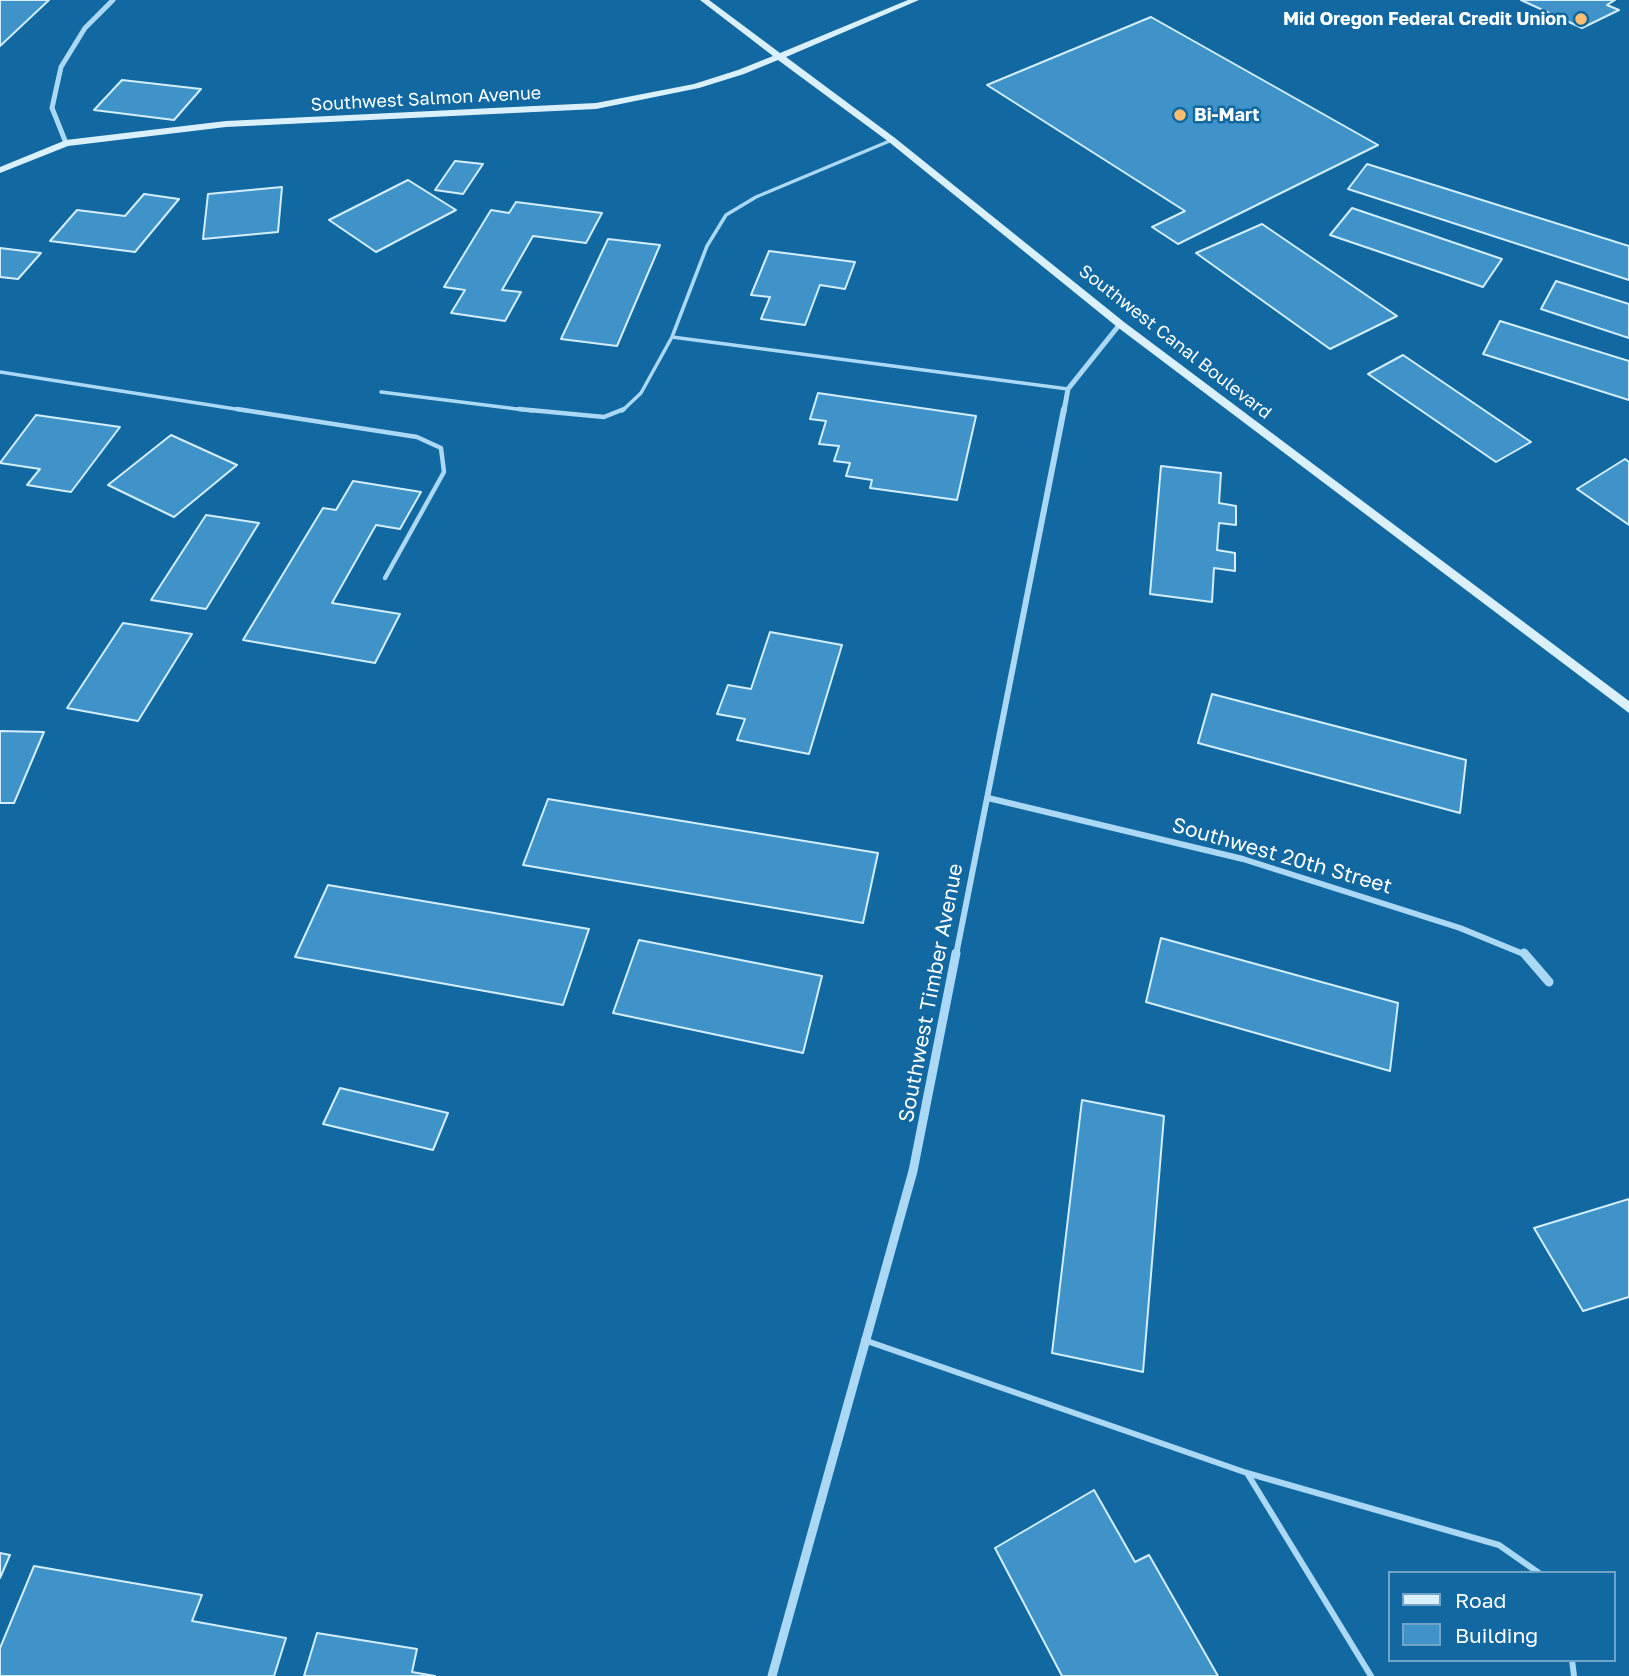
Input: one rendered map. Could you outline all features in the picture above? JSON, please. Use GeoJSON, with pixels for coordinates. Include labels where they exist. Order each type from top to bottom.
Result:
{"type":"FeatureCollection","features":[{"type":"Feature","properties":{"kind":"main road","name":"Southwest Canal Boulevard"},"geometry":{"type":"LineString","coordinates":[[704,0],[892,140],[1120,324],[1629,708]]}},
{"type":"Feature","properties":{"kind":"main road","name":"Southwest Salmon Avenue"},"geometry":{"type":"LineString","coordinates":[[0,170],[66,144],[226,124],[596,106],[696,86],[915,0]]}},
{"type":"Feature","properties":{"kind":"street"},"geometry":{"type":"LineString","coordinates":[[66,144],[52,108],[61,66],[85,28],[113,0]]}},
{"type":"Feature","properties":{"kind":"street","name":"Southwest Timber Avenue"},"geometry":{"type":"LineString","coordinates":[[772,1676],[913,1171],[1068,389],[1120,324]]}},
{"type":"Feature","properties":{"kind":"street","name":"Southwest 20th Street"},"geometry":{"type":"LineString","coordinates":[[988,798],[1243,859],[1460,928],[1524,953],[1549,982]]}},
{"type":"Feature","properties":{"kind":"lane"},"geometry":{"type":"LineString","coordinates":[[381,392],[576,416],[604,416],[622,411],[641,393],[672,337],[707,246],[726,215],[755,197],[892,140]]}},
{"type":"Feature","properties":{"kind":"lane"},"geometry":{"type":"LineString","coordinates":[[672,337],[1068,389]]}},
{"type":"Feature","properties":{"kind":"lane"},"geometry":{"type":"LineString","coordinates":[[0,372],[417,437],[441,448],[444,472],[385,578]]}},
{"type":"Feature","properties":{"kind":"lane"},"geometry":{"type":"LineString","coordinates":[[864,1340],[1247,1473],[1499,1545],[1536,1571]]}},
{"type":"Feature","properties":{"kind":"lane"},"geometry":{"type":"LineString","coordinates":[[1247,1473],[1371,1676]]}},
{"type":"Feature","properties":{"kind":"building"},"geometry":{"type":"Polygon","coordinates":[[[0,0],[49,0],[0,46],[0,0]]]}},
{"type":"Feature","properties":{"kind":"building","name":"Mid Oregon Federal Credit Union"},"geometry":{"type":"Polygon","coordinates":[[[1521,0],[1615,0],[1607,5],[1619,10],[1582,28],[1521,0]]]}},
{"type":"Feature","properties":{"kind":"building","name":"Bi-Mart"},"geometry":{"type":"Polygon","coordinates":[[[1151,17],[1378,145],[1178,244],[1152,227],[1185,211],[987,85],[1151,17]]]}},
{"type":"Feature","properties":{"kind":"building"},"geometry":{"type":"Polygon","coordinates":[[[122,80],[201,89],[174,120],[94,110],[122,80]]]}},
{"type":"Feature","properties":{"kind":"building"},"geometry":{"type":"Polygon","coordinates":[[[455,161],[483,164],[463,194],[435,190],[455,161]]]}},
{"type":"Feature","properties":{"kind":"building"},"geometry":{"type":"Polygon","coordinates":[[[1367,164],[1629,246],[1629,280],[1348,189],[1367,164]]]}},
{"type":"Feature","properties":{"kind":"building"},"geometry":{"type":"Polygon","coordinates":[[[408,180],[456,210],[376,252],[329,220],[408,180]]]}},
{"type":"Feature","properties":{"kind":"building"},"geometry":{"type":"Polygon","coordinates":[[[282,187],[278,232],[203,239],[208,194],[282,187]]]}},
{"type":"Feature","properties":{"kind":"building"},"geometry":{"type":"Polygon","coordinates":[[[144,194],[179,199],[135,252],[50,241],[77,210],[125,216],[144,194]]]}},
{"type":"Feature","properties":{"kind":"building"},"geometry":{"type":"Polygon","coordinates":[[[516,202],[602,213],[586,243],[533,236],[502,290],[521,292],[505,321],[451,313],[465,290],[444,287],[491,210],[509,213],[516,202]]]}},
{"type":"Feature","properties":{"kind":"building"},"geometry":{"type":"Polygon","coordinates":[[[1352,208],[1502,259],[1483,287],[1330,235],[1352,208]]]}},
{"type":"Feature","properties":{"kind":"building"},"geometry":{"type":"Polygon","coordinates":[[[1262,224],[1397,316],[1330,349],[1196,253],[1262,224]]]}},
{"type":"Feature","properties":{"kind":"building"},"geometry":{"type":"Polygon","coordinates":[[[608,239],[660,245],[617,346],[561,339],[608,239]]]}},
{"type":"Feature","properties":{"kind":"building"},"geometry":{"type":"Polygon","coordinates":[[[0,248],[41,253],[18,279],[0,277],[0,248]]]}},
{"type":"Feature","properties":{"kind":"building"},"geometry":{"type":"Polygon","coordinates":[[[769,251],[855,262],[845,289],[820,285],[805,325],[761,319],[770,297],[751,295],[769,251]]]}},
{"type":"Feature","properties":{"kind":"building"},"geometry":{"type":"Polygon","coordinates":[[[1556,281],[1629,304],[1629,338],[1541,309],[1556,281]]]}},
{"type":"Feature","properties":{"kind":"building"},"geometry":{"type":"Polygon","coordinates":[[[1500,321],[1629,361],[1629,400],[1483,354],[1500,321]]]}},
{"type":"Feature","properties":{"kind":"building"},"geometry":{"type":"Polygon","coordinates":[[[1403,355],[1531,442],[1496,462],[1368,374],[1403,355]]]}},
{"type":"Feature","properties":{"kind":"building"},"geometry":{"type":"Polygon","coordinates":[[[818,393],[976,416],[957,500],[870,488],[872,480],[846,476],[850,463],[834,461],[839,446],[819,444],[826,421],[810,419],[818,393]]]}},
{"type":"Feature","properties":{"kind":"building"},"geometry":{"type":"Polygon","coordinates":[[[36,415],[120,427],[71,492],[27,485],[40,469],[0,463],[36,415]]]}},
{"type":"Feature","properties":{"kind":"building"},"geometry":{"type":"Polygon","coordinates":[[[171,435],[237,465],[174,517],[108,485],[171,435]]]}},
{"type":"Feature","properties":{"kind":"building"},"geometry":{"type":"Polygon","coordinates":[[[1625,459],[1629,462],[1629,525],[1577,489],[1625,459]]]}},
{"type":"Feature","properties":{"kind":"building"},"geometry":{"type":"Polygon","coordinates":[[[1161,466],[1221,473],[1219,503],[1236,506],[1236,525],[1219,523],[1217,550],[1235,553],[1235,571],[1214,568],[1212,602],[1150,594],[1161,466]]]}},
{"type":"Feature","properties":{"kind":"building"},"geometry":{"type":"Polygon","coordinates":[[[353,481],[421,492],[400,529],[376,525],[332,603],[400,614],[375,663],[243,640],[323,508],[336,510],[353,481]]]}},
{"type":"Feature","properties":{"kind":"building"},"geometry":{"type":"Polygon","coordinates":[[[206,515],[259,523],[206,609],[151,600],[206,515]]]}},
{"type":"Feature","properties":{"kind":"building"},"geometry":{"type":"Polygon","coordinates":[[[123,623],[192,634],[138,721],[67,708],[123,623]]]}},
{"type":"Feature","properties":{"kind":"building"},"geometry":{"type":"Polygon","coordinates":[[[770,632],[842,645],[809,754],[737,740],[745,719],[717,714],[728,685],[751,689],[770,632]]]}},
{"type":"Feature","properties":{"kind":"building"},"geometry":{"type":"Polygon","coordinates":[[[1212,694],[1466,760],[1460,813],[1198,743],[1212,694]]]}},
{"type":"Feature","properties":{"kind":"building"},"geometry":{"type":"Polygon","coordinates":[[[0,731],[44,732],[14,803],[0,803],[0,731]]]}},
{"type":"Feature","properties":{"kind":"building"},"geometry":{"type":"Polygon","coordinates":[[[548,799],[878,853],[863,923],[523,865],[548,799]]]}},
{"type":"Feature","properties":{"kind":"building"},"geometry":{"type":"Polygon","coordinates":[[[328,885],[589,929],[563,1005],[295,957],[328,885]]]}},
{"type":"Feature","properties":{"kind":"building"},"geometry":{"type":"Polygon","coordinates":[[[1161,938],[1398,1003],[1390,1071],[1146,1002],[1161,938]]]}},
{"type":"Feature","properties":{"kind":"building"},"geometry":{"type":"Polygon","coordinates":[[[639,940],[822,976],[803,1053],[613,1013],[639,940]]]}},
{"type":"Feature","properties":{"kind":"building"},"geometry":{"type":"Polygon","coordinates":[[[340,1088],[448,1113],[433,1150],[323,1124],[340,1088]]]}},
{"type":"Feature","properties":{"kind":"building"},"geometry":{"type":"Polygon","coordinates":[[[1082,1100],[1164,1116],[1143,1372],[1052,1353],[1082,1100]]]}},
{"type":"Feature","properties":{"kind":"building"},"geometry":{"type":"Polygon","coordinates":[[[1629,1199],[1629,1297],[1583,1311],[1534,1228],[1629,1199]]]}},
{"type":"Feature","properties":{"kind":"building"},"geometry":{"type":"Polygon","coordinates":[[[1094,1490],[1135,1562],[1149,1555],[1218,1676],[1062,1676],[995,1548],[1094,1490]]]}},
{"type":"Feature","properties":{"kind":"building"},"geometry":{"type":"Polygon","coordinates":[[[0,1553],[10,1555],[0,1578],[0,1553]]]}},
{"type":"Feature","properties":{"kind":"building"},"geometry":{"type":"Polygon","coordinates":[[[34,1566],[202,1595],[192,1621],[286,1638],[274,1676],[0,1676],[0,1648],[34,1566]]]}},
{"type":"Feature","properties":{"kind":"building"},"geometry":{"type":"Polygon","coordinates":[[[317,1633],[417,1649],[412,1672],[435,1676],[304,1676],[317,1633]]]}},
{"type":"Feature","properties":{"kind":"place","name":"Mid Oregon Federal Credit Union"},"geometry":{"type":"Point","coordinates":[1581,19]}},
{"type":"Feature","properties":{"kind":"place","name":"Bi-Mart"},"geometry":{"type":"Point","coordinates":[1180,115]}}]}
